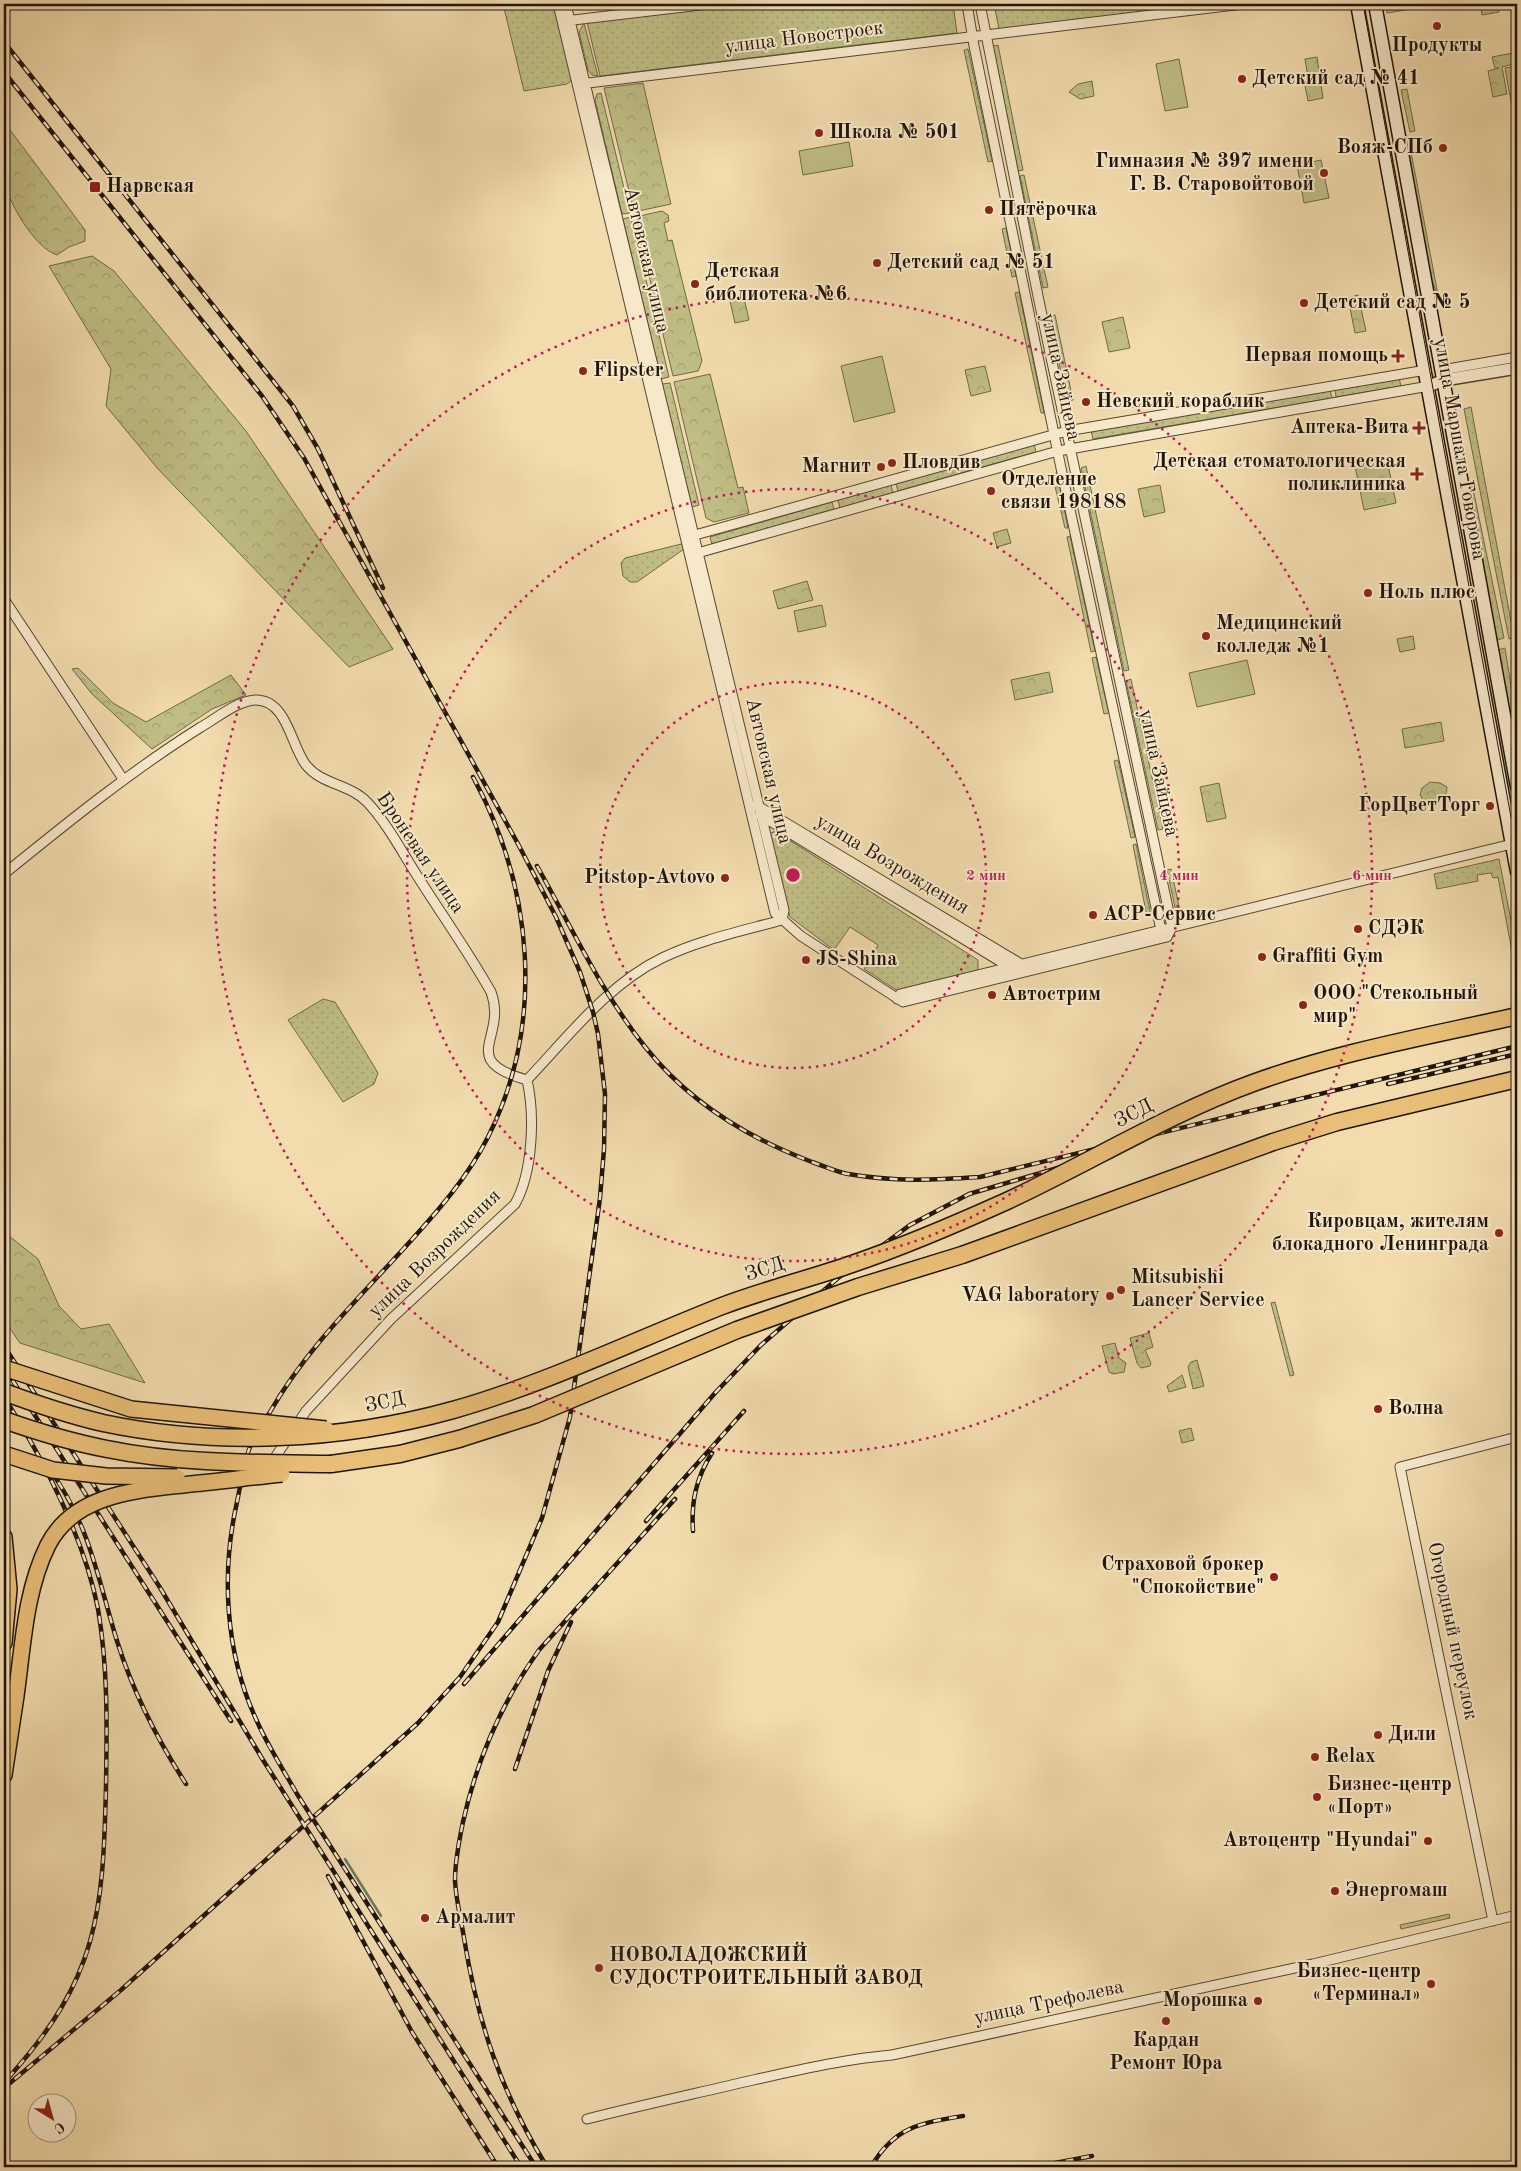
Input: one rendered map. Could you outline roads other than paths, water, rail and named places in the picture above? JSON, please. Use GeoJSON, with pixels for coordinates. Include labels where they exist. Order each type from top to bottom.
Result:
{"type":"FeatureCollection","features":[{"type":"Feature","properties":{"kind":"highway","name":"ЗСД"},"geometry":{"type":"LineString","coordinates":[[4,1392],[49,1408],[102,1422],[151,1431],[251,1438],[353,1432],[453,1410],[522,1386],[726,1304],[851,1264],[946,1229],[1038,1187],[1164,1122],[1251,1084],[1324,1060],[1517,1016]]}},
{"type":"Feature","properties":{"kind":"highway"},"geometry":{"type":"LineString","coordinates":[[4,1420],[47,1435],[107,1449],[147,1455],[252,1463],[332,1464],[400,1454],[459,1439],[534,1415],[737,1330],[962,1255],[1272,1142],[1337,1122],[1517,1079]]}},
{"type":"Feature","properties":{"kind":"main road","name":"улица Маршала Говорова"},"geometry":{"type":"LineString","coordinates":[[1357,4],[1515,844],[1517,872]]}},
{"type":"Feature","properties":{"kind":"main road","name":"улица Маршала Говорова"},"geometry":{"type":"LineString","coordinates":[[1375,4],[1517,787]]}},
{"type":"Feature","properties":{"kind":"main road"},"geometry":{"type":"LineString","coordinates":[[4,1368],[131,1409],[353,1432]]}},
{"type":"Feature","properties":{"kind":"main road"},"geometry":{"type":"LineString","coordinates":[[4,1454],[53,1470],[106,1476],[165,1478],[282,1474]]}},
{"type":"Feature","properties":{"kind":"main road"},"geometry":{"type":"LineString","coordinates":[[4,1775],[25,1628],[36,1574],[49,1543],[58,1529],[71,1518],[101,1500],[134,1491],[282,1474],[332,1464]]}},
{"type":"Feature","properties":{"kind":"main road"},"geometry":{"type":"LineString","coordinates":[[4,1537],[9,1589],[4,1643]]}},
{"type":"Feature","properties":{"kind":"street","name":"Автовская улица"},"geometry":{"type":"LineString","coordinates":[[558,4],[566,21],[689,536],[784,910],[782,920]]}},
{"type":"Feature","properties":{"kind":"street","name":"Автовская улица"},"geometry":{"type":"LineString","coordinates":[[566,4],[566,21]]}},
{"type":"Feature","properties":{"kind":"street"},"geometry":{"type":"LineString","coordinates":[[566,21],[709,4]]}},
{"type":"Feature","properties":{"kind":"street","name":"улица Зайцева"},"geometry":{"type":"LineString","coordinates":[[967,4],[1054,434],[1164,933]]}},
{"type":"Feature","properties":{"kind":"street","name":"улица Зайцева"},"geometry":{"type":"LineString","coordinates":[[980,4],[1067,431],[1172,927]]}},
{"type":"Feature","properties":{"kind":"street","name":"улица Новостроек"},"geometry":{"type":"LineString","coordinates":[[581,84],[1243,4]]}},
{"type":"Feature","properties":{"kind":"street"},"geometry":{"type":"LineString","coordinates":[[694,554],[1058,451],[1429,386],[1443,375],[1517,357]]}},
{"type":"Feature","properties":{"kind":"street"},"geometry":{"type":"LineString","coordinates":[[689,536],[1067,431],[1426,370],[1443,375],[1517,368]]}},
{"type":"Feature","properties":{"kind":"street","name":"Автовская улица"},"geometry":{"type":"LineString","coordinates":[[694,554],[775,913],[782,920]]}},
{"type":"Feature","properties":{"kind":"street"},"geometry":{"type":"LineString","coordinates":[[4,599],[123,779]]}},
{"type":"Feature","properties":{"kind":"street","name":"Броневая улица"},"geometry":{"type":"LineString","coordinates":[[4,874],[123,779],[168,748],[239,705],[255,700],[275,708],[281,715],[307,766],[317,775],[352,790],[366,800],[491,992],[494,1017],[488,1057],[499,1071],[527,1080]]}},
{"type":"Feature","properties":{"kind":"street","name":"улица Возрождения"},"geometry":{"type":"LineString","coordinates":[[749,804],[758,806],[1021,968]]}},
{"type":"Feature","properties":{"kind":"street","name":"улица Возрождения"},"geometry":{"type":"LineString","coordinates":[[749,804],[761,816],[1009,966],[1021,968]]}},
{"type":"Feature","properties":{"kind":"street"},"geometry":{"type":"LineString","coordinates":[[527,1080],[610,995],[640,972],[685,948],[782,920],[801,936],[903,1002],[1021,968],[1164,933],[1172,927],[1515,844]]}},
{"type":"Feature","properties":{"kind":"street"},"geometry":{"type":"LineString","coordinates":[[896,999],[900,994],[1009,966]]}},
{"type":"Feature","properties":{"kind":"street","name":"улица Возрождения"},"geometry":{"type":"LineString","coordinates":[[276,1456],[306,1411],[391,1319],[515,1204],[522,1190],[531,1139],[532,1116],[527,1080]]}},
{"type":"Feature","properties":{"kind":"street","name":"Огородный переулок"},"geometry":{"type":"LineString","coordinates":[[1493,1921],[1400,1467],[1517,1437]]}},
{"type":"Feature","properties":{"kind":"street","name":"улица Трефолева"},"geometry":{"type":"LineString","coordinates":[[587,2119],[643,2104],[783,2074],[870,2057],[892,2055],[1313,1964],[1517,1915]]}},
{"type":"Feature","properties":{"kind":"waterway"},"geometry":{"type":"LineString","coordinates":[[345,1859],[381,1916]]}},
{"type":"Feature","properties":{"kind":"tram line"},"geometry":{"type":"LineString","coordinates":[[1363,4],[1517,850]]}},
{"type":"Feature","properties":{"kind":"railway"},"geometry":{"type":"LineString","coordinates":[[4,42],[293,406],[318,449],[383,588]]}},
{"type":"Feature","properties":{"kind":"railway"},"geometry":{"type":"LineString","coordinates":[[4,72],[262,396],[304,458],[517,842],[556,917],[580,972],[593,1012],[598,1034],[605,1094],[604,1149],[600,1198],[570,1417],[542,1518],[498,1622],[460,1677],[418,1723],[121,1990],[4,2088]]}},
{"type":"Feature","properties":{"kind":"railway"},"geometry":{"type":"LineString","coordinates":[[473,777],[493,819],[509,863],[519,909],[525,955],[525,1002],[519,1048],[506,1093],[480,1152],[451,1194],[430,1220],[316,1346],[284,1389],[254,1438],[244,1467],[232,1529],[229,1556],[229,1612],[232,1640],[238,1667],[260,1729],[270,1748],[297,1794],[536,2167]]}},
{"type":"Feature","properties":{"kind":"railway"},"geometry":{"type":"LineString","coordinates":[[537,866],[615,1005],[646,1048],[681,1085],[721,1116],[765,1142],[848,1174],[914,1180],[980,1177],[1517,1046]]}},
{"type":"Feature","properties":{"kind":"railway"},"geometry":{"type":"LineString","coordinates":[[1388,1084],[1517,1054]]}},
{"type":"Feature","properties":{"kind":"railway"},"geometry":{"type":"LineString","coordinates":[[464,1684],[715,1393],[761,1345],[838,1278],[910,1225],[969,1194],[1119,1150]]}},
{"type":"Feature","properties":{"kind":"railway"},"geometry":{"type":"LineString","coordinates":[[4,1346],[159,1586],[263,1760],[521,2167]]}},
{"type":"Feature","properties":{"kind":"railway"},"geometry":{"type":"LineString","coordinates":[[4,1367],[231,1721]]}},
{"type":"Feature","properties":{"kind":"railway"},"geometry":{"type":"LineString","coordinates":[[4,1397],[33,1446],[60,1499],[83,1554],[92,1582],[104,1653],[107,1719],[105,1831],[102,1872],[90,1942],[78,1975],[61,2008],[39,2041],[9,2077]]}},
{"type":"Feature","properties":{"kind":"railway"},"geometry":{"type":"LineString","coordinates":[[646,1521],[744,1411]]}},
{"type":"Feature","properties":{"kind":"railway"},"geometry":{"type":"LineString","coordinates":[[693,1531],[693,1510],[698,1481],[712,1453]]}},
{"type":"Feature","properties":{"kind":"railway"},"geometry":{"type":"LineString","coordinates":[[49,1469],[63,1489],[83,1530],[130,1679],[165,1750],[186,1784]]}},
{"type":"Feature","properties":{"kind":"railway"},"geometry":{"type":"LineString","coordinates":[[547,2167],[504,2084],[493,2057],[476,2000],[457,1902],[455,1881],[460,1837],[483,1754],[513,1690],[539,1650],[675,1499]]}},
{"type":"Feature","properties":{"kind":"railway"},"geometry":{"type":"LineString","coordinates":[[515,1769],[548,1671],[571,1622]]}},
{"type":"Feature","properties":{"kind":"railway"},"geometry":{"type":"LineString","coordinates":[[328,1876],[412,2032],[498,2167]]}},
{"type":"Feature","properties":{"kind":"railway"},"geometry":{"type":"LineString","coordinates":[[871,2167],[889,2143],[899,2135],[934,2121],[963,2116]]}},
{"type":"Feature","properties":{"kind":"railway"},"geometry":{"type":"LineString","coordinates":[[1034,2167],[1092,2156]]}},
{"type":"Feature","properties":{"kind":"place","name":"Продукты"},"geometry":{"type":"Point","coordinates":[1437,26]}},
{"type":"Feature","properties":{"kind":"place","name":"Детский сад № 41"},"geometry":{"type":"Point","coordinates":[1242,79]}},
{"type":"Feature","properties":{"kind":"place","name":"Школа № 501"},"geometry":{"type":"Point","coordinates":[819,133]}},
{"type":"Feature","properties":{"kind":"place","name":"Вояж-СПб"},"geometry":{"type":"Point","coordinates":[1443,148]}},
{"type":"Feature","properties":{"kind":"place","name":"Гимназия № 397 имени Г. В. Старовойтовой"},"geometry":{"type":"Point","coordinates":[1324,173]}},
{"type":"Feature","properties":{"kind":"place","name":"Нарвская"},"geometry":{"type":"Point","coordinates":[95,187]}},
{"type":"Feature","properties":{"kind":"place","name":"Пятёрочка"},"geometry":{"type":"Point","coordinates":[989,210]}},
{"type":"Feature","properties":{"kind":"place","name":"Детский сад № 51"},"geometry":{"type":"Point","coordinates":[877,263]}},
{"type":"Feature","properties":{"kind":"place","name":"Детская библиотека №6"},"geometry":{"type":"Point","coordinates":[695,284]}},
{"type":"Feature","properties":{"kind":"place","name":"Детский сад № 5"},"geometry":{"type":"Point","coordinates":[1304,303]}},
{"type":"Feature","properties":{"kind":"place","name":"Первая помощь"},"geometry":{"type":"Point","coordinates":[1398,356]}},
{"type":"Feature","properties":{"kind":"place","name":"Flipster"},"geometry":{"type":"Point","coordinates":[583,371]}},
{"type":"Feature","properties":{"kind":"place","name":"Невский кораблик"},"geometry":{"type":"Point","coordinates":[1086,402]}},
{"type":"Feature","properties":{"kind":"place","name":"Аптека-Вита"},"geometry":{"type":"Point","coordinates":[1419,428]}},
{"type":"Feature","properties":{"kind":"place","name":"Пловдив"},"geometry":{"type":"Point","coordinates":[892,463]}},
{"type":"Feature","properties":{"kind":"place","name":"Магнит"},"geometry":{"type":"Point","coordinates":[881,467]}},
{"type":"Feature","properties":{"kind":"place","name":"Детская стоматологическая поликлиника"},"geometry":{"type":"Point","coordinates":[1417,474]}},
{"type":"Feature","properties":{"kind":"place","name":"Отделение связи 198188"},"geometry":{"type":"Point","coordinates":[991,491]}},
{"type":"Feature","properties":{"kind":"place","name":"Ноль плюс"},"geometry":{"type":"Point","coordinates":[1368,593]}},
{"type":"Feature","properties":{"kind":"place","name":"Медицинский колледж №1"},"geometry":{"type":"Point","coordinates":[1206,636]}},
{"type":"Feature","properties":{"kind":"place","name":"ГорЦветТорг"},"geometry":{"type":"Point","coordinates":[1490,806]}},
{"type":"Feature","properties":{"kind":"place","name":"Pitstop-Avtovo"},"geometry":{"type":"Point","coordinates":[725,878]}},
{"type":"Feature","properties":{"kind":"place","name":"АСР-Сервис"},"geometry":{"type":"Point","coordinates":[1093,915]}},
{"type":"Feature","properties":{"kind":"place","name":"СДЭК"},"geometry":{"type":"Point","coordinates":[1358,929]}},
{"type":"Feature","properties":{"kind":"place","name":"Graffiti Gym"},"geometry":{"type":"Point","coordinates":[1262,957]}},
{"type":"Feature","properties":{"kind":"place","name":"JS-Shina"},"geometry":{"type":"Point","coordinates":[806,960]}},
{"type":"Feature","properties":{"kind":"place","name":"Автострим"},"geometry":{"type":"Point","coordinates":[992,995]}},
{"type":"Feature","properties":{"kind":"place","name":"ООО \"Стекольный мир\""},"geometry":{"type":"Point","coordinates":[1303,1005]}},
{"type":"Feature","properties":{"kind":"place","name":"Кировцам, жителям блокадного Ленинграда"},"geometry":{"type":"Point","coordinates":[1499,1233]}},
{"type":"Feature","properties":{"kind":"place","name":"Mitsubishi Lancer Service"},"geometry":{"type":"Point","coordinates":[1121,1290]}},
{"type":"Feature","properties":{"kind":"place","name":"VAG laboratory"},"geometry":{"type":"Point","coordinates":[1110,1296]}},
{"type":"Feature","properties":{"kind":"place","name":"Волна"},"geometry":{"type":"Point","coordinates":[1378,1409]}},
{"type":"Feature","properties":{"kind":"place","name":"Страховой брокер \"Спокойствие\""},"geometry":{"type":"Point","coordinates":[1274,1577]}},
{"type":"Feature","properties":{"kind":"place","name":"Дили"},"geometry":{"type":"Point","coordinates":[1378,1735]}},
{"type":"Feature","properties":{"kind":"place","name":"Relax"},"geometry":{"type":"Point","coordinates":[1315,1757]}},
{"type":"Feature","properties":{"kind":"place","name":"Бизнес-центр «Порт»"},"geometry":{"type":"Point","coordinates":[1317,1797]}},
{"type":"Feature","properties":{"kind":"place","name":"Автоцентр \"Hyundai\""},"geometry":{"type":"Point","coordinates":[1428,1841]}},
{"type":"Feature","properties":{"kind":"place","name":"Энергомаш"},"geometry":{"type":"Point","coordinates":[1335,1891]}},
{"type":"Feature","properties":{"kind":"place","name":"Армалит"},"geometry":{"type":"Point","coordinates":[425,1918]}},
{"type":"Feature","properties":{"kind":"place","name":"НОВОЛАДОЖСКИЙ СУДОСТРОИТЕЛЬНЫЙ ЗАВОД"},"geometry":{"type":"Point","coordinates":[599,1968]}},
{"type":"Feature","properties":{"kind":"place","name":"Бизнес-центр «Терминал»"},"geometry":{"type":"Point","coordinates":[1431,1984]}},
{"type":"Feature","properties":{"kind":"place","name":"Морошка"},"geometry":{"type":"Point","coordinates":[1258,2001]}},
{"type":"Feature","properties":{"kind":"place","name":"Кардан Ремонт Юра"},"geometry":{"type":"Point","coordinates":[1166,2021]}}]}
